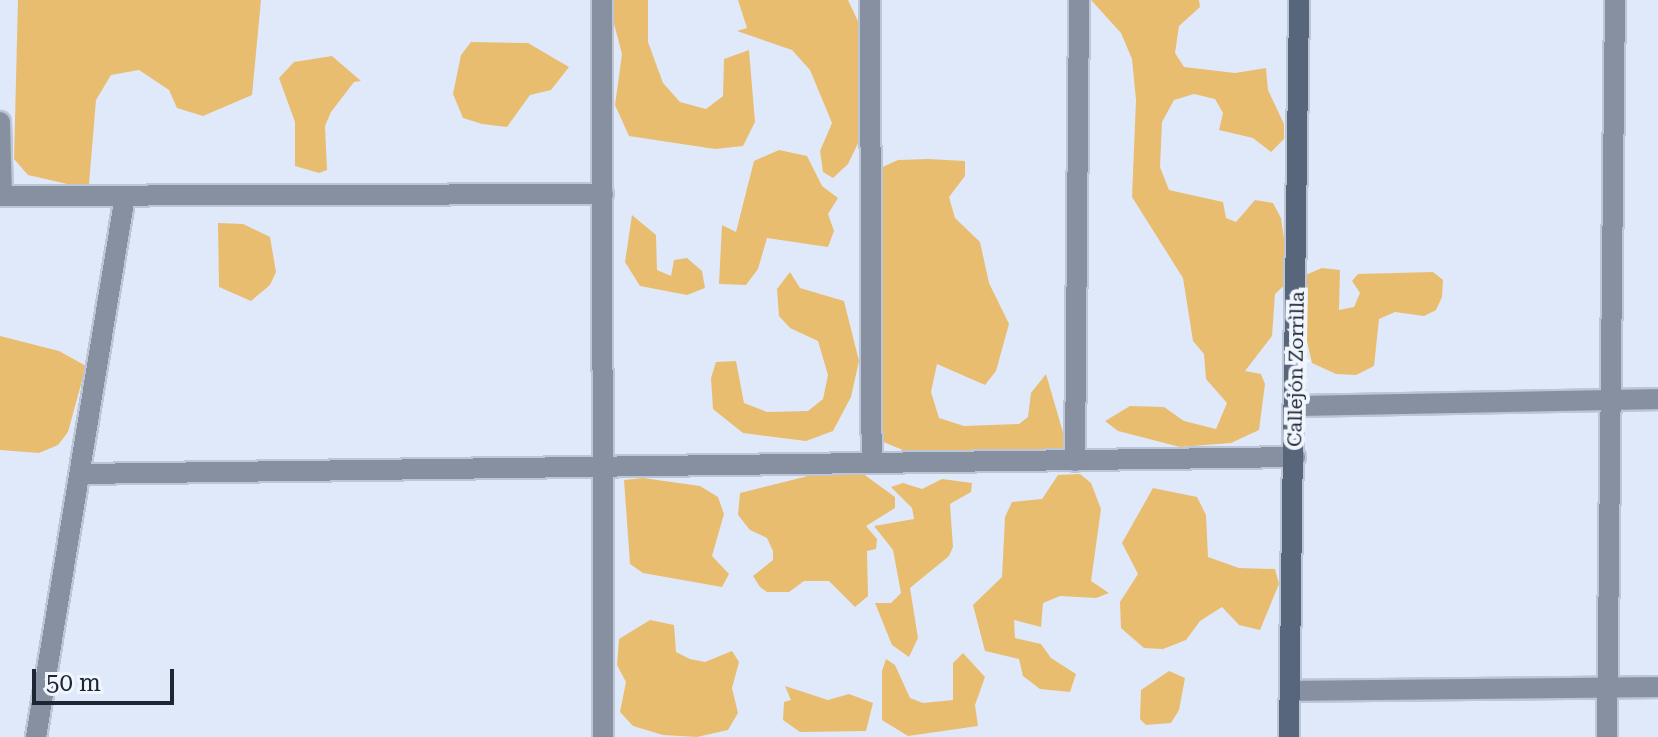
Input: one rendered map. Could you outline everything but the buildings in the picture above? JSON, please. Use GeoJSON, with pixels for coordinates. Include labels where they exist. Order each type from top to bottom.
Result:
{"type":"FeatureCollection","features":[{"type":"Feature","properties":{"kind":"street"},"geometry":{"type":"LineString","coordinates":[[602,0],[603,737]]}},
{"type":"Feature","properties":{"kind":"street"},"geometry":{"type":"LineString","coordinates":[[870,0],[872,463]]}},
{"type":"Feature","properties":{"kind":"street"},"geometry":{"type":"LineString","coordinates":[[1075,461],[1079,0]]}},
{"type":"Feature","properties":{"kind":"street","name":"Callejón Zorrilla"},"geometry":{"type":"LineString","coordinates":[[1289,737],[1296,406],[1299,0]]}},
{"type":"Feature","properties":{"kind":"street"},"geometry":{"type":"LineString","coordinates":[[1607,737],[1605,688],[1615,0]]}},
{"type":"Feature","properties":{"kind":"street"},"geometry":{"type":"LineString","coordinates":[[0,122],[1,196],[603,194]]}},
{"type":"Feature","properties":{"kind":"street"},"geometry":{"type":"LineString","coordinates":[[36,737],[125,196]]}},
{"type":"Feature","properties":{"kind":"street"},"geometry":{"type":"LineString","coordinates":[[1296,406],[1658,399]]}},
{"type":"Feature","properties":{"kind":"street"},"geometry":{"type":"LineString","coordinates":[[80,474],[1295,457]]}},
{"type":"Feature","properties":{"kind":"street"},"geometry":{"type":"LineString","coordinates":[[1290,691],[1658,687]]}},
{"type":"Feature","properties":{"kind":"shaded area"},"geometry":{"type":"Polygon","coordinates":[[[18,0],[261,0],[252,95],[203,116],[177,108],[169,90],[139,70],[111,75],[96,100],[89,184],[76,186],[28,175],[14,159],[18,0]]]}},
{"type":"Feature","properties":{"kind":"shaded area"},"geometry":{"type":"Polygon","coordinates":[[[614,0],[648,0],[648,42],[663,83],[680,102],[706,109],[723,96],[724,59],[749,50],[755,122],[743,146],[715,149],[629,136],[615,105],[622,54],[613,20],[614,0]]]}},
{"type":"Feature","properties":{"kind":"shaded area"},"geometry":{"type":"Polygon","coordinates":[[[738,0],[848,0],[865,36],[864,131],[848,164],[833,178],[823,172],[820,151],[832,123],[810,70],[792,50],[737,31],[747,28],[738,0]]]}},
{"type":"Feature","properties":{"kind":"shaded area"},"geometry":{"type":"Polygon","coordinates":[[[1091,0],[1199,0],[1200,7],[1179,26],[1175,53],[1184,67],[1235,73],[1266,68],[1268,90],[1284,124],[1284,139],[1271,152],[1253,138],[1219,130],[1223,113],[1215,99],[1194,94],[1174,100],[1162,122],[1160,167],[1169,190],[1223,202],[1226,218],[1236,222],[1255,200],[1273,203],[1281,218],[1290,280],[1275,294],[1272,336],[1245,371],[1261,374],[1265,384],[1259,430],[1231,443],[1180,447],[1118,431],[1105,421],[1130,406],[1164,407],[1184,421],[1216,429],[1227,403],[1206,379],[1204,354],[1193,341],[1183,278],[1132,197],[1136,100],[1132,59],[1121,33],[1091,0]]]}},
{"type":"Feature","properties":{"kind":"shaded area"},"geometry":{"type":"Polygon","coordinates":[[[471,42],[528,43],[569,67],[551,90],[530,95],[507,127],[482,124],[463,118],[453,94],[461,55],[471,42]]]}},
{"type":"Feature","properties":{"kind":"shaded area"},"geometry":{"type":"Polygon","coordinates":[[[332,56],[361,81],[354,82],[331,112],[325,126],[327,170],[319,173],[295,166],[295,122],[279,78],[294,62],[332,56]]]}},
{"type":"Feature","properties":{"kind":"shaded area"},"geometry":{"type":"Polygon","coordinates":[[[779,150],[807,156],[822,186],[838,198],[828,214],[834,231],[828,247],[767,238],[758,269],[746,285],[719,284],[722,225],[736,232],[754,161],[779,150]]]}},
{"type":"Feature","properties":{"kind":"shaded area"},"geometry":{"type":"Polygon","coordinates":[[[898,160],[965,161],[965,176],[949,197],[955,218],[980,242],[989,283],[1009,324],[996,371],[985,385],[937,364],[931,392],[939,418],[964,426],[1019,424],[1028,417],[1031,393],[1046,374],[1069,453],[949,469],[881,441],[870,426],[860,395],[874,171],[898,160]]]}},
{"type":"Feature","properties":{"kind":"shaded area"},"geometry":{"type":"Polygon","coordinates":[[[632,215],[656,235],[657,270],[671,276],[674,260],[687,258],[702,271],[705,288],[687,295],[640,286],[625,262],[632,215]]]}},
{"type":"Feature","properties":{"kind":"shaded area"},"geometry":{"type":"Polygon","coordinates":[[[218,223],[243,224],[270,237],[276,272],[270,285],[251,301],[219,287],[218,223]]]}},
{"type":"Feature","properties":{"kind":"shaded area"},"geometry":{"type":"Polygon","coordinates":[[[1322,268],[1340,270],[1339,310],[1354,307],[1360,293],[1352,281],[1358,274],[1433,272],[1443,280],[1442,297],[1436,310],[1424,316],[1395,312],[1379,319],[1374,366],[1356,375],[1336,374],[1312,363],[1306,337],[1303,276],[1322,268]]]}},
{"type":"Feature","properties":{"kind":"shaded area"},"geometry":{"type":"Polygon","coordinates":[[[790,272],[800,288],[844,301],[859,361],[851,397],[833,431],[806,441],[743,433],[713,409],[711,378],[716,362],[736,361],[744,403],[767,412],[808,411],[823,399],[828,375],[818,341],[790,328],[779,316],[777,289],[790,272]]]}},
{"type":"Feature","properties":{"kind":"shaded area"},"geometry":{"type":"Polygon","coordinates":[[[0,336],[59,351],[86,366],[68,432],[58,445],[39,453],[0,450],[0,336]]]}},
{"type":"Feature","properties":{"kind":"shaded area"},"geometry":{"type":"Polygon","coordinates":[[[862,473],[895,497],[895,508],[866,526],[877,539],[876,549],[867,551],[868,596],[855,607],[829,581],[804,581],[789,592],[767,592],[760,587],[753,576],[773,560],[773,551],[767,538],[750,530],[738,515],[740,493],[812,475],[862,473]]]}},
{"type":"Feature","properties":{"kind":"shaded area"},"geometry":{"type":"Polygon","coordinates":[[[1080,474],[1091,483],[1101,509],[1091,581],[1109,593],[1096,598],[1060,596],[1043,603],[1041,627],[1014,620],[1015,638],[1041,644],[1051,658],[1076,674],[1070,692],[1040,689],[1023,676],[1019,659],[985,651],[973,605],[1002,577],[1005,517],[1012,502],[1042,499],[1058,475],[1080,474]]]}},
{"type":"Feature","properties":{"kind":"shaded area"},"geometry":{"type":"Polygon","coordinates":[[[643,478],[700,486],[718,497],[724,514],[712,556],[729,574],[722,587],[643,573],[630,564],[624,480],[643,478]]]}},
{"type":"Feature","properties":{"kind":"shaded area"},"geometry":{"type":"Polygon","coordinates":[[[942,479],[972,483],[971,492],[950,504],[953,547],[949,556],[910,588],[918,638],[909,657],[892,645],[875,603],[891,603],[901,593],[893,550],[874,526],[914,519],[912,508],[891,487],[903,483],[922,489],[942,479]]]}},
{"type":"Feature","properties":{"kind":"shaded area"},"geometry":{"type":"Polygon","coordinates":[[[1153,488],[1197,497],[1206,515],[1208,557],[1239,568],[1275,569],[1279,584],[1260,630],[1239,625],[1222,607],[1200,621],[1186,640],[1163,649],[1144,648],[1121,628],[1120,602],[1138,574],[1122,543],[1153,488]]]}},
{"type":"Feature","properties":{"kind":"shaded area"},"geometry":{"type":"Polygon","coordinates":[[[650,620],[674,625],[676,652],[690,659],[705,662],[732,651],[739,662],[732,688],[738,713],[728,730],[697,737],[663,735],[633,726],[620,712],[626,682],[617,665],[619,639],[650,620]]]}},
{"type":"Feature","properties":{"kind":"shaded area"},"geometry":{"type":"Polygon","coordinates":[[[963,653],[985,677],[975,705],[978,726],[908,736],[882,720],[882,671],[886,659],[895,665],[910,698],[923,703],[953,700],[953,663],[963,653]]]}},
{"type":"Feature","properties":{"kind":"shaded area"},"geometry":{"type":"Polygon","coordinates":[[[1169,671],[1185,678],[1179,710],[1171,723],[1146,725],[1140,719],[1141,690],[1169,671]]]}},
{"type":"Feature","properties":{"kind":"shaded area"},"geometry":{"type":"Polygon","coordinates":[[[785,686],[828,700],[849,694],[873,703],[866,731],[800,732],[783,720],[784,702],[791,700],[785,686]]]}}]}
